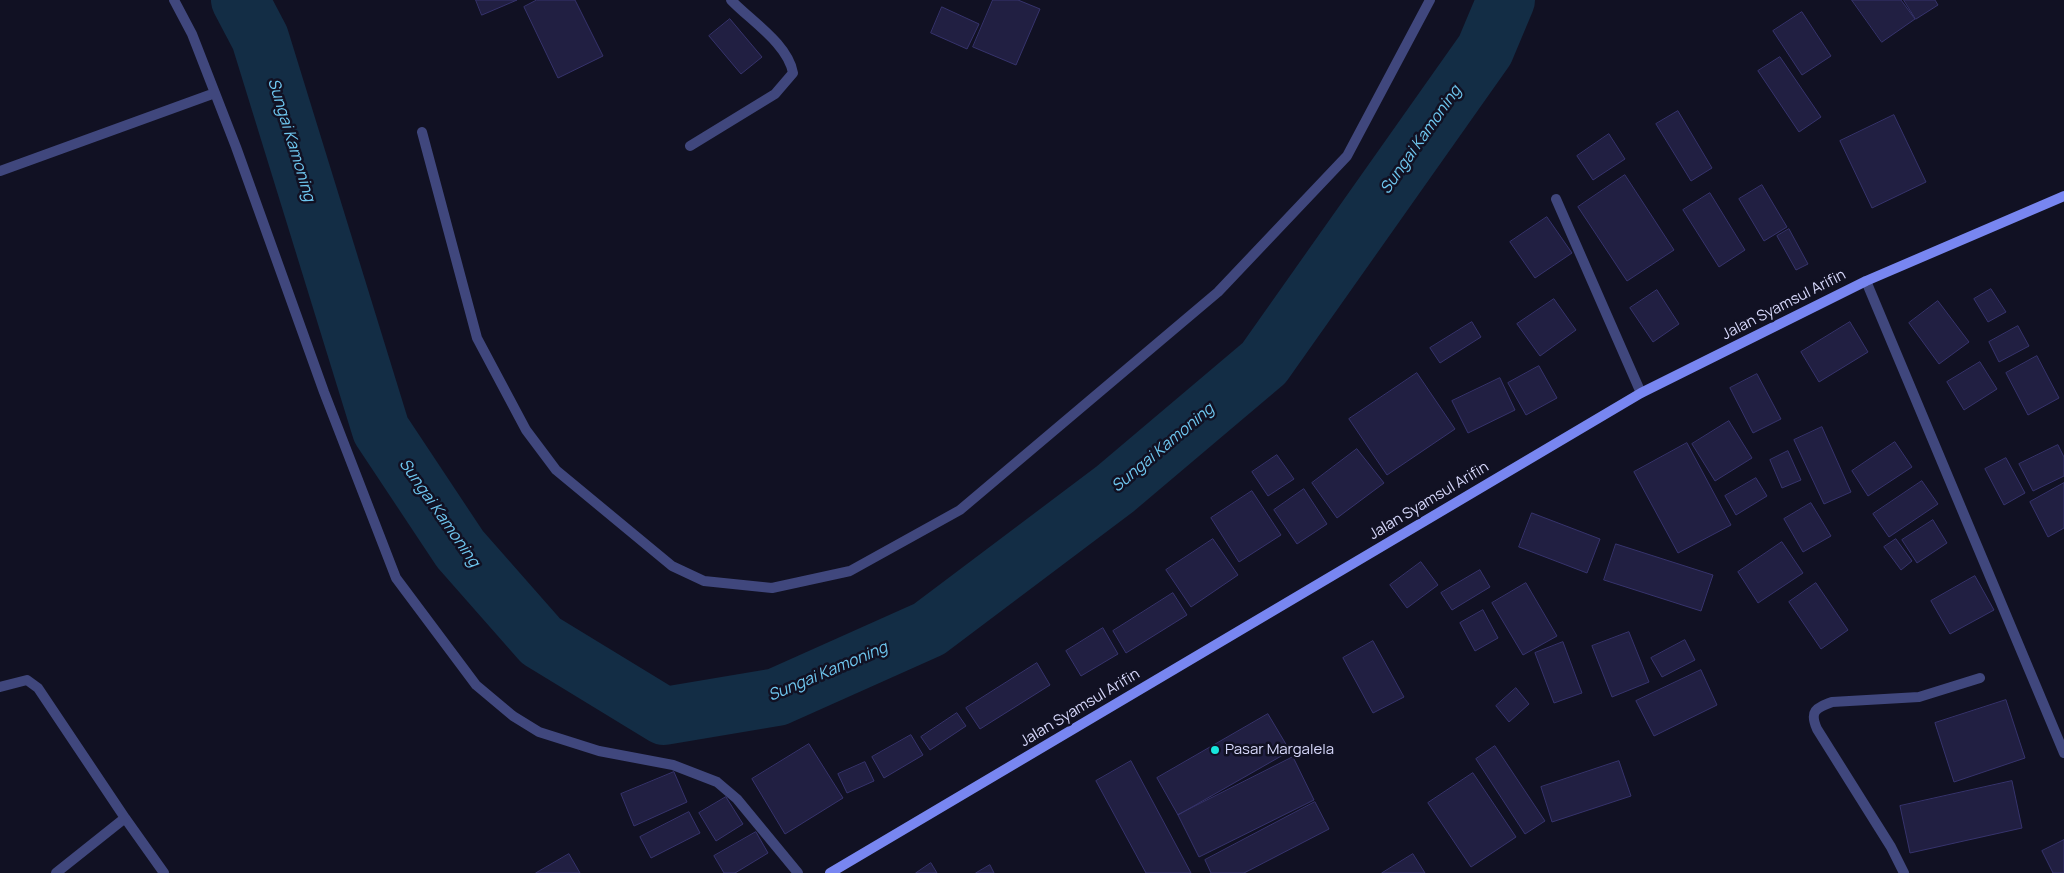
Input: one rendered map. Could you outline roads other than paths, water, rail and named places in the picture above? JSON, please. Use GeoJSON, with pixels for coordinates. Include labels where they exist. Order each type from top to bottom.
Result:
{"type":"FeatureCollection","features":[{"type":"Feature","properties":{"kind":"main road","name":"Jalan Syamsul Arifin"},"geometry":{"type":"LineString","coordinates":[[830,873],[1641,393],[1866,281],[2064,196]]}},
{"type":"Feature","properties":{"kind":"street"},"geometry":{"type":"LineString","coordinates":[[174,0],[192,34],[215,93],[324,392],[396,578],[476,686],[514,716],[539,732],[599,751],[674,765],[717,782],[737,799],[798,873]]}},
{"type":"Feature","properties":{"kind":"street"},"geometry":{"type":"LineString","coordinates":[[690,146],[775,94],[793,73],[792,64],[783,50],[731,0]]}},
{"type":"Feature","properties":{"kind":"street"},"geometry":{"type":"LineString","coordinates":[[422,132],[477,338],[526,430],[556,470],[672,566],[704,581],[772,588],[850,571],[960,510],[1218,292],[1347,156],[1430,0]]}},
{"type":"Feature","properties":{"kind":"street"},"geometry":{"type":"LineString","coordinates":[[0,171],[215,93]]}},
{"type":"Feature","properties":{"kind":"street"},"geometry":{"type":"LineString","coordinates":[[1556,199],[1641,393]]}},
{"type":"Feature","properties":{"kind":"street"},"geometry":{"type":"LineString","coordinates":[[1866,281],[2064,753]]}},
{"type":"Feature","properties":{"kind":"street"},"geometry":{"type":"LineString","coordinates":[[1904,873],[1891,847],[1817,729],[1813,719],[1814,712],[1832,702],[1919,697],[1980,678]]}},
{"type":"Feature","properties":{"kind":"street"},"geometry":{"type":"LineString","coordinates":[[0,687],[27,680],[38,688],[164,873]]}},
{"type":"Feature","properties":{"kind":"street"},"geometry":{"type":"LineString","coordinates":[[56,873],[125,818]]}},
{"type":"Feature","properties":{"kind":"waterway","name":"Sungai Kamoning"},"geometry":{"type":"LineString","coordinates":[[240,0],[260,38],[381,430],[460,549],[541,641],[664,716],[777,697],[929,629],[1115,489],[1264,363],[1485,50],[1506,0]]}},
{"type":"Feature","properties":{"kind":"place","name":"Pasar Margalela"},"geometry":{"type":"Point","coordinates":[1215,750]}}]}
